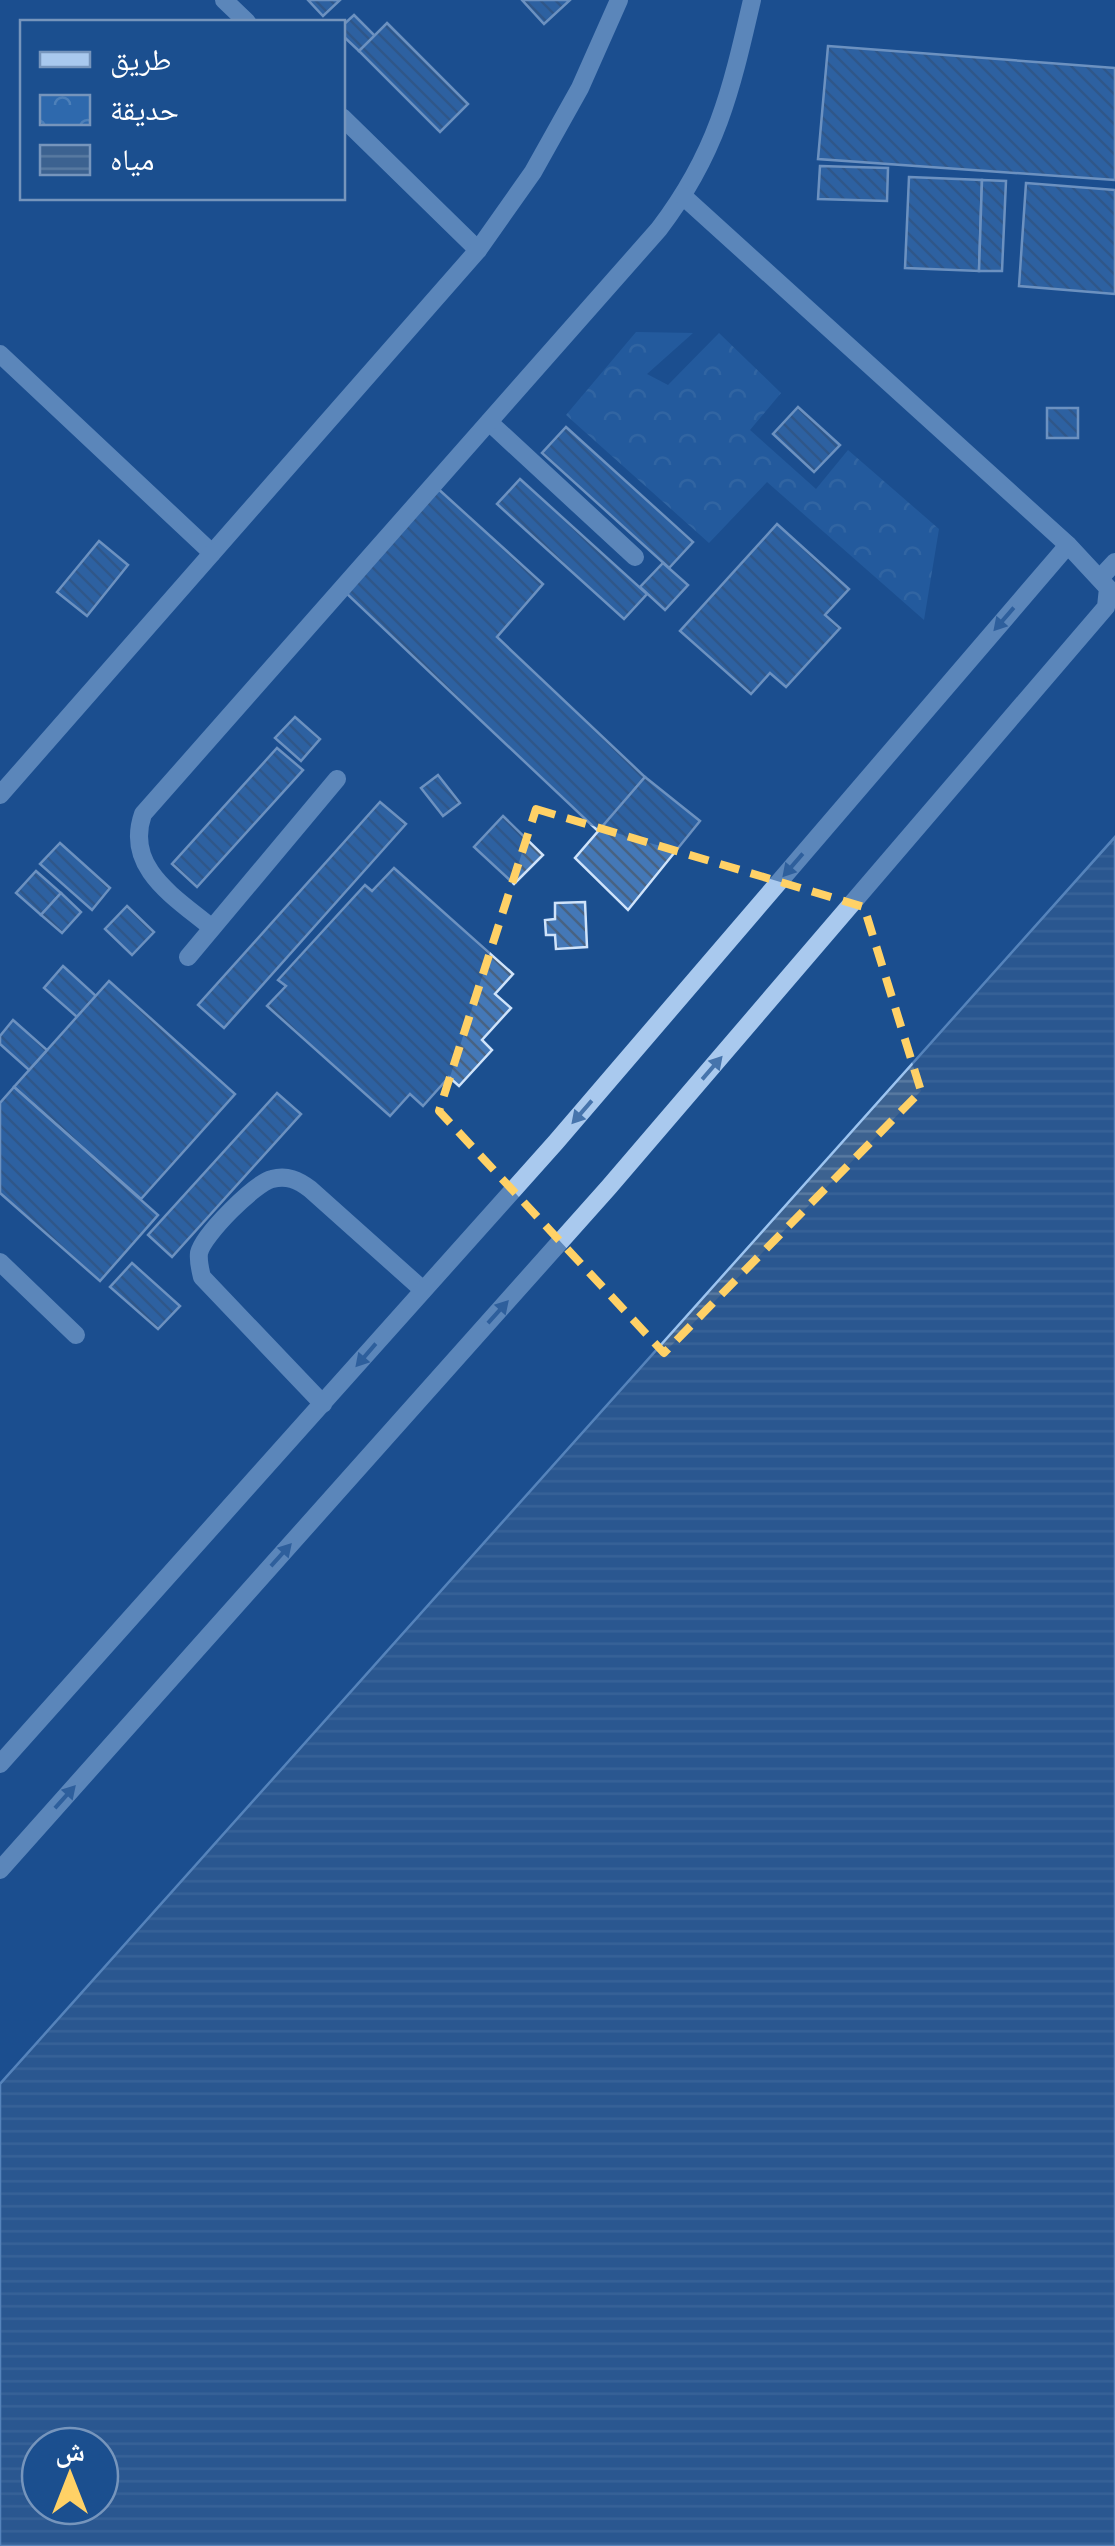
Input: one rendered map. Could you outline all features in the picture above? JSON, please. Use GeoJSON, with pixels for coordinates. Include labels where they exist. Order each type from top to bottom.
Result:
{"type":"FeatureCollection","features":[{"type":"Feature","properties":{"kind":"street"},"geometry":{"type":"LineString","coordinates":[[224,0],[245,20]]}},
{"type":"Feature","properties":{"kind":"street"},"geometry":{"type":"LineString","coordinates":[[0,795],[478,250],[533,172],[571,105],[619,0]]}},
{"type":"Feature","properties":{"kind":"street"},"geometry":{"type":"LineString","coordinates":[[212,928],[153,878],[145,866],[137,840],[143,814],[684,197],[719,128],[752,0]]}},
{"type":"Feature","properties":{"kind":"street"},"geometry":{"type":"LineString","coordinates":[[345,119],[478,250]]}},
{"type":"Feature","properties":{"kind":"street"},"geometry":{"type":"LineString","coordinates":[[0,1870],[610,1188],[1096,621],[1109,596],[1101,577],[1068,544],[684,197]]}},
{"type":"Feature","properties":{"kind":"street"},"geometry":{"type":"LineString","coordinates":[[0,354],[212,554]]}},
{"type":"Feature","properties":{"kind":"street"},"geometry":{"type":"LineString","coordinates":[[489,422],[634,557]]}},
{"type":"Feature","properties":{"kind":"street"},"geometry":{"type":"LineString","coordinates":[[0,1764],[556,1142],[1068,544]]}},
{"type":"Feature","properties":{"kind":"street"},"geometry":{"type":"LineString","coordinates":[[1101,577],[1115,562]]}},
{"type":"Feature","properties":{"kind":"street"},"geometry":{"type":"LineString","coordinates":[[188,957],[336,779]]}},
{"type":"Feature","properties":{"kind":"street"},"geometry":{"type":"LineString","coordinates":[[324,1404],[202,1277],[199,1254],[210,1233],[264,1181],[293,1178],[423,1290]]}},
{"type":"Feature","properties":{"kind":"street"},"geometry":{"type":"LineString","coordinates":[[2,1269],[76,1335]]}},
{"type":"Feature","properties":{"kind":"highlighted area"},"geometry":{"type":"Polygon","coordinates":[[[536,809],[864,907],[921,1091],[664,1353],[439,1111],[536,809]]]}},
{"type":"Feature","properties":{"kind":"green space"},"geometry":{"type":"Polygon","coordinates":[[[636,332],[693,333],[647,374],[668,385],[719,333],[781,393],[750,430],[816,489],[848,450],[939,529],[924,620],[767,482],[709,543],[566,415],[636,332]]]}},
{"type":"Feature","properties":{"kind":"water"},"geometry":{"type":"Polygon","coordinates":[[[1115,837],[1115,2546],[0,2546],[0,2084],[1115,837]]]}},
{"type":"Feature","properties":{"kind":"building"},"geometry":{"type":"Polygon","coordinates":[[[308,0],[340,0],[323,16],[308,0]]]}},
{"type":"Feature","properties":{"kind":"building"},"geometry":{"type":"Polygon","coordinates":[[[522,0],[570,0],[544,24],[522,0]]]}},
{"type":"Feature","properties":{"kind":"building"},"geometry":{"type":"Polygon","coordinates":[[[354,15],[375,36],[359,51],[345,38],[345,23],[354,15]]]}},
{"type":"Feature","properties":{"kind":"building"},"geometry":{"type":"Polygon","coordinates":[[[387,23],[468,104],[440,132],[359,51],[387,23]]]}},
{"type":"Feature","properties":{"kind":"building"},"geometry":{"type":"Polygon","coordinates":[[[828,46],[1115,68],[1115,180],[818,159],[828,46]]]}},
{"type":"Feature","properties":{"kind":"building"},"geometry":{"type":"Polygon","coordinates":[[[820,166],[888,168],[887,201],[818,199],[820,166]]]}},
{"type":"Feature","properties":{"kind":"building"},"geometry":{"type":"Polygon","coordinates":[[[909,177],[982,180],[979,271],[905,268],[909,177]]]}},
{"type":"Feature","properties":{"kind":"building"},"geometry":{"type":"Polygon","coordinates":[[[982,180],[1006,181],[1002,271],[979,271],[982,180]]]}},
{"type":"Feature","properties":{"kind":"building"},"geometry":{"type":"Polygon","coordinates":[[[1026,183],[1115,190],[1115,294],[1019,286],[1026,183]]]}},
{"type":"Feature","properties":{"kind":"building"},"geometry":{"type":"Polygon","coordinates":[[[798,407],[840,445],[814,472],[773,434],[798,407]]]}},
{"type":"Feature","properties":{"kind":"building"},"geometry":{"type":"Polygon","coordinates":[[[1047,408],[1078,408],[1078,438],[1047,438],[1047,408]]]}},
{"type":"Feature","properties":{"kind":"building"},"geometry":{"type":"Polygon","coordinates":[[[566,427],[693,542],[669,568],[542,453],[566,427]]]}},
{"type":"Feature","properties":{"kind":"building"},"geometry":{"type":"Polygon","coordinates":[[[520,479],[647,594],[624,619],[497,504],[520,479]]]}},
{"type":"Feature","properties":{"kind":"building"},"geometry":{"type":"Polygon","coordinates":[[[435,486],[543,584],[497,637],[645,777],[599,832],[346,593],[435,486]]]}},
{"type":"Feature","properties":{"kind":"building"},"geometry":{"type":"Polygon","coordinates":[[[777,524],[849,589],[825,615],[840,628],[786,687],[770,673],[751,694],[680,631],[777,524]]]}},
{"type":"Feature","properties":{"kind":"building"},"geometry":{"type":"Polygon","coordinates":[[[99,541],[128,565],[87,616],[57,592],[99,541]]]}},
{"type":"Feature","properties":{"kind":"building"},"geometry":{"type":"Polygon","coordinates":[[[663,563],[688,585],[665,610],[640,587],[663,563]]]}},
{"type":"Feature","properties":{"kind":"building"},"geometry":{"type":"Polygon","coordinates":[[[295,717],[320,739],[301,761],[275,738],[295,717]]]}},
{"type":"Feature","properties":{"kind":"building"},"geometry":{"type":"Polygon","coordinates":[[[277,748],[303,770],[197,887],[172,864],[277,748]]]}},
{"type":"Feature","properties":{"kind":"building"},"geometry":{"type":"Polygon","coordinates":[[[438,775],[460,803],[443,816],[421,788],[438,775]]]}},
{"type":"Feature","properties":{"kind":"building"},"geometry":{"type":"Polygon","coordinates":[[[645,777],[700,821],[628,910],[575,858],[645,777]]]}},
{"type":"Feature","properties":{"kind":"building"},"geometry":{"type":"Polygon","coordinates":[[[380,802],[406,824],[224,1028],[198,1005],[380,802]]]}},
{"type":"Feature","properties":{"kind":"building"},"geometry":{"type":"Polygon","coordinates":[[[503,816],[543,855],[514,884],[474,847],[503,816]]]}},
{"type":"Feature","properties":{"kind":"building"},"geometry":{"type":"Polygon","coordinates":[[[60,843],[110,888],[92,910],[40,864],[60,843]]]}},
{"type":"Feature","properties":{"kind":"building"},"geometry":{"type":"Polygon","coordinates":[[[394,868],[513,974],[495,994],[511,1008],[482,1040],[492,1050],[459,1086],[449,1077],[423,1106],[410,1094],[390,1116],[267,1006],[286,986],[278,980],[365,885],[372,891],[394,868]]]}},
{"type":"Feature","properties":{"kind":"building"},"geometry":{"type":"Polygon","coordinates":[[[36,871],[61,893],[41,915],[16,893],[36,871]]]}},
{"type":"Feature","properties":{"kind":"building"},"geometry":{"type":"Polygon","coordinates":[[[61,893],[81,912],[62,933],[41,915],[61,893]]]}},
{"type":"Feature","properties":{"kind":"building"},"geometry":{"type":"Polygon","coordinates":[[[585,902],[587,947],[556,949],[555,935],[546,935],[545,920],[555,919],[555,903],[585,902]]]}},
{"type":"Feature","properties":{"kind":"building"},"geometry":{"type":"Polygon","coordinates":[[[127,906],[154,932],[132,955],[105,929],[127,906]]]}},
{"type":"Feature","properties":{"kind":"building"},"geometry":{"type":"Polygon","coordinates":[[[63,966],[96,996],[77,1017],[44,988],[63,966]]]}},
{"type":"Feature","properties":{"kind":"building"},"geometry":{"type":"Polygon","coordinates":[[[109,981],[235,1094],[141,1199],[14,1087],[109,981]]]}},
{"type":"Feature","properties":{"kind":"building"},"geometry":{"type":"Polygon","coordinates":[[[13,1020],[47,1050],[29,1070],[0,1044],[0,1036],[13,1020]]]}},
{"type":"Feature","properties":{"kind":"building"},"geometry":{"type":"Polygon","coordinates":[[[14,1087],[158,1215],[100,1281],[0,1193],[0,1103],[14,1087]]]}},
{"type":"Feature","properties":{"kind":"building"},"geometry":{"type":"Polygon","coordinates":[[[277,1093],[301,1114],[172,1257],[148,1235],[277,1093]]]}},
{"type":"Feature","properties":{"kind":"building"},"geometry":{"type":"Polygon","coordinates":[[[132,1263],[180,1306],[158,1329],[110,1287],[132,1263]]]}}]}
